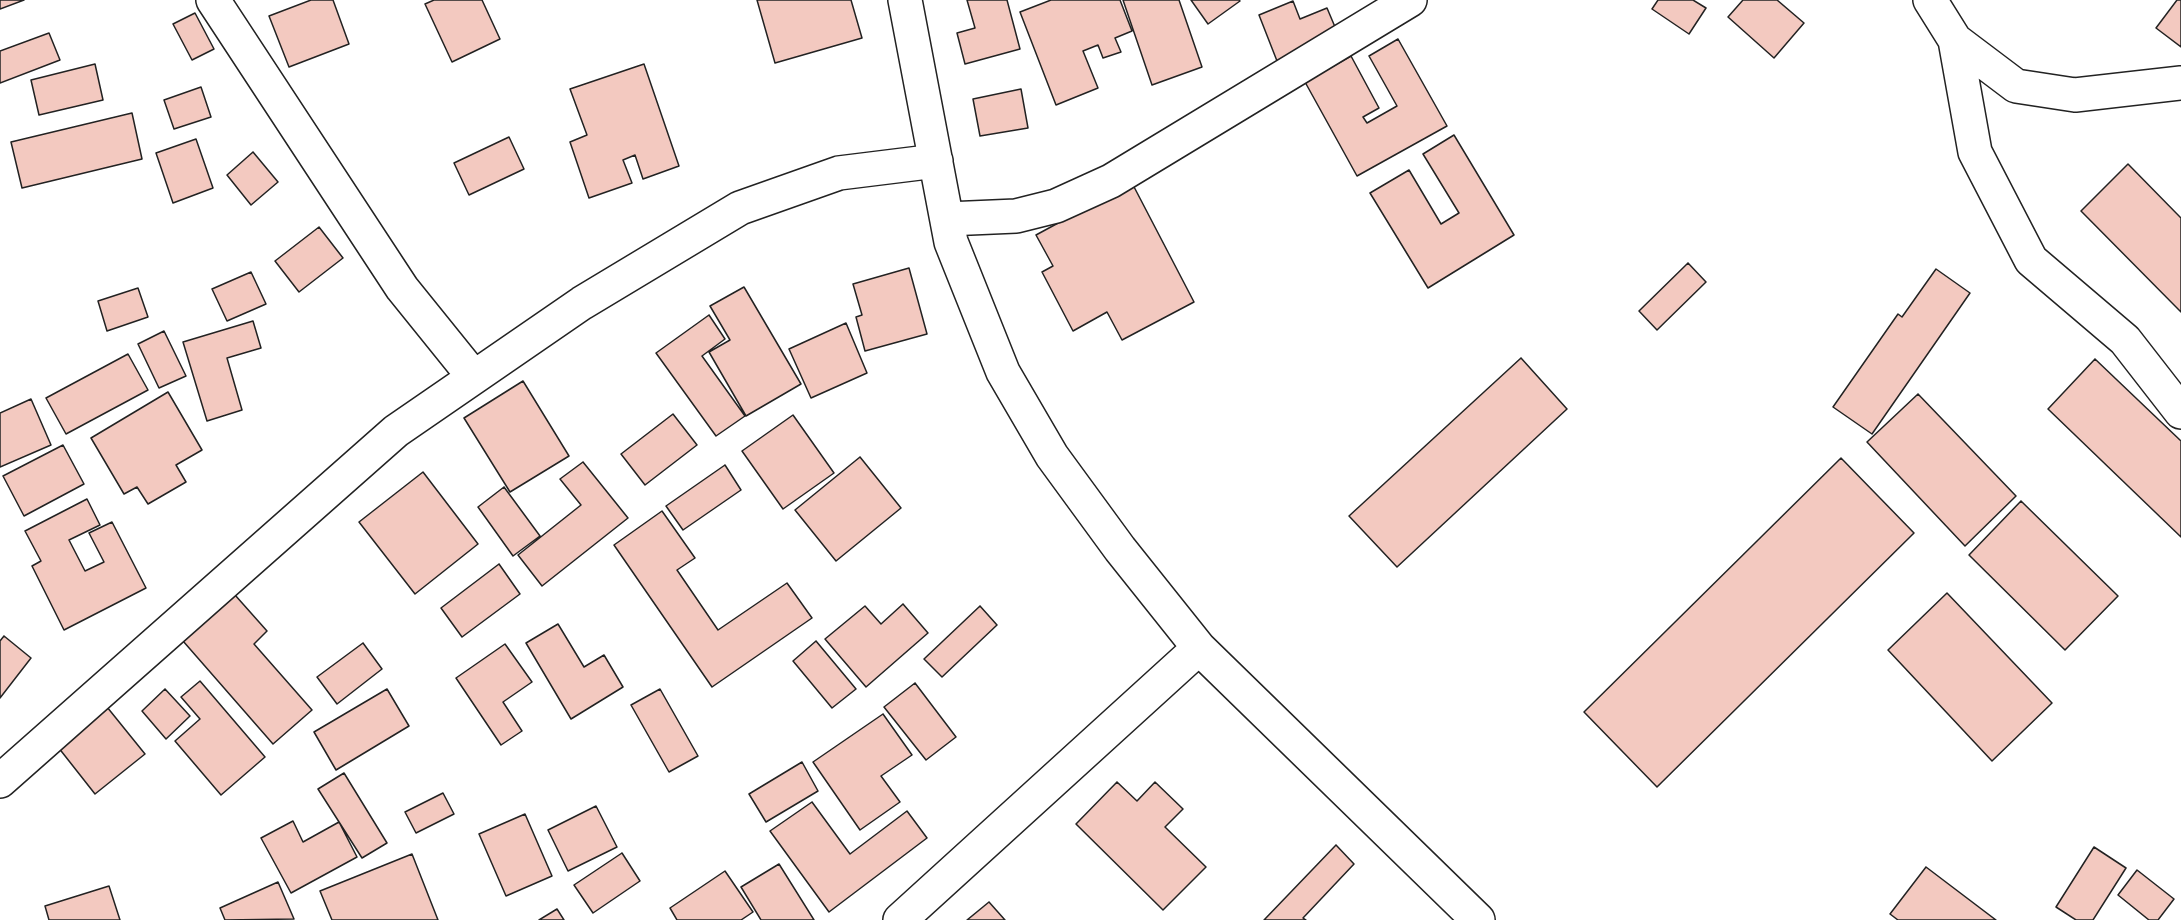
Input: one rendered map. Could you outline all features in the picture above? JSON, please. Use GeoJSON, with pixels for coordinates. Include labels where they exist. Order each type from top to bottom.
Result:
{"type":"FeatureCollection","features":[{"type":"Feature","properties":{"kind":"street"},"geometry":{"type":"LineString","coordinates":[[213,0],[402,288],[473,376]]}},
{"type":"Feature","properties":{"kind":"street"},"geometry":{"type":"LineString","coordinates":[[905,0],[951,242],[1003,372],[1052,456],[1120,549],[1199,648],[1478,920]]}},
{"type":"Feature","properties":{"kind":"street"},"geometry":{"type":"LineString","coordinates":[[947,219],[1016,216],[1056,206],[1112,181],[1410,0]]}},
{"type":"Feature","properties":{"kind":"street"},"geometry":{"type":"LineString","coordinates":[[1930,0],[1955,40],[2016,86],[2075,95],[2181,83]]}},
{"type":"Feature","properties":{"kind":"street"},"geometry":{"type":"LineString","coordinates":[[1955,40],[1976,152],[2031,260],[2125,340],[2181,412]]}},
{"type":"Feature","properties":{"kind":"street"},"geometry":{"type":"LineString","coordinates":[[0,781],[396,431],[582,303],[740,207],[839,173],[936,161]]}},
{"type":"Feature","properties":{"kind":"street"},"geometry":{"type":"LineString","coordinates":[[900,920],[1199,648]]}},
{"type":"Feature","properties":{"kind":"building"},"geometry":{"type":"Polygon","coordinates":[[[0,0],[24,0],[0,9],[0,0]]]}},
{"type":"Feature","properties":{"kind":"building"},"geometry":{"type":"Polygon","coordinates":[[[311,0],[333,0],[349,44],[289,67],[269,16],[311,0]]]}},
{"type":"Feature","properties":{"kind":"building"},"geometry":{"type":"Polygon","coordinates":[[[434,0],[482,0],[500,39],[452,62],[425,4],[434,0]]]}},
{"type":"Feature","properties":{"kind":"building"},"geometry":{"type":"Polygon","coordinates":[[[757,0],[851,0],[862,38],[775,63],[757,0]]]}},
{"type":"Feature","properties":{"kind":"building"},"geometry":{"type":"Polygon","coordinates":[[[967,0],[1007,0],[1020,49],[965,64],[957,33],[975,28],[967,0]]]}},
{"type":"Feature","properties":{"kind":"building"},"geometry":{"type":"Polygon","coordinates":[[[1051,0],[1120,0],[1132,31],[1115,38],[1121,52],[1103,58],[1098,45],[1083,51],[1098,88],[1056,105],[1020,12],[1051,0]]]}},
{"type":"Feature","properties":{"kind":"building"},"geometry":{"type":"Polygon","coordinates":[[[1123,0],[1179,0],[1202,67],[1152,85],[1123,0]]]}},
{"type":"Feature","properties":{"kind":"building"},"geometry":{"type":"Polygon","coordinates":[[[1191,0],[1239,0],[1240,1],[1208,24],[1191,0]]]}},
{"type":"Feature","properties":{"kind":"building"},"geometry":{"type":"Polygon","coordinates":[[[1658,0],[1693,0],[1706,8],[1689,34],[1652,9],[1658,0]]]}},
{"type":"Feature","properties":{"kind":"building"},"geometry":{"type":"Polygon","coordinates":[[[1743,0],[1777,0],[1804,23],[1774,58],[1728,17],[1743,0]]]}},
{"type":"Feature","properties":{"kind":"building"},"geometry":{"type":"Polygon","coordinates":[[[2177,0],[2181,0],[2181,47],[2156,28],[2177,0]]]}},
{"type":"Feature","properties":{"kind":"building"},"geometry":{"type":"Polygon","coordinates":[[[1293,1],[1300,19],[1327,8],[1338,34],[1277,61],[1259,15],[1293,1]]]}},
{"type":"Feature","properties":{"kind":"building"},"geometry":{"type":"Polygon","coordinates":[[[195,13],[214,49],[192,60],[173,24],[195,13]]]}},
{"type":"Feature","properties":{"kind":"building"},"geometry":{"type":"Polygon","coordinates":[[[49,33],[60,60],[0,83],[0,51],[49,33]]]}},
{"type":"Feature","properties":{"kind":"building"},"geometry":{"type":"Polygon","coordinates":[[[1398,39],[1447,126],[1357,176],[1305,82],[1351,56],[1379,108],[1363,117],[1367,123],[1397,106],[1369,56],[1398,39]]]}},
{"type":"Feature","properties":{"kind":"building"},"geometry":{"type":"Polygon","coordinates":[[[95,64],[103,100],[39,115],[31,80],[95,64]]]}},
{"type":"Feature","properties":{"kind":"building"},"geometry":{"type":"Polygon","coordinates":[[[644,64],[679,166],[643,179],[635,155],[623,160],[632,183],[589,198],[570,142],[587,135],[570,89],[644,64]]]}},
{"type":"Feature","properties":{"kind":"building"},"geometry":{"type":"Polygon","coordinates":[[[201,87],[211,117],[174,129],[164,100],[201,87]]]}},
{"type":"Feature","properties":{"kind":"building"},"geometry":{"type":"Polygon","coordinates":[[[1021,89],[1028,128],[980,136],[973,99],[1021,89]]]}},
{"type":"Feature","properties":{"kind":"building"},"geometry":{"type":"Polygon","coordinates":[[[132,113],[142,159],[22,188],[11,142],[132,113]]]}},
{"type":"Feature","properties":{"kind":"building"},"geometry":{"type":"Polygon","coordinates":[[[1454,135],[1514,235],[1428,288],[1370,193],[1409,170],[1441,224],[1459,213],[1423,154],[1454,135]]]}},
{"type":"Feature","properties":{"kind":"building"},"geometry":{"type":"Polygon","coordinates":[[[509,137],[524,169],[469,195],[454,163],[509,137]]]}},
{"type":"Feature","properties":{"kind":"building"},"geometry":{"type":"Polygon","coordinates":[[[196,139],[213,188],[173,203],[156,153],[196,139]]]}},
{"type":"Feature","properties":{"kind":"building"},"geometry":{"type":"Polygon","coordinates":[[[253,152],[278,182],[251,205],[227,175],[253,152]]]}},
{"type":"Feature","properties":{"kind":"building"},"geometry":{"type":"Polygon","coordinates":[[[2128,164],[2181,218],[2181,312],[2081,211],[2128,164]]]}},
{"type":"Feature","properties":{"kind":"building"},"geometry":{"type":"Polygon","coordinates":[[[1132,183],[1194,302],[1122,340],[1107,312],[1073,331],[1042,272],[1053,266],[1036,235],[1132,183]]]}},
{"type":"Feature","properties":{"kind":"building"},"geometry":{"type":"Polygon","coordinates":[[[319,227],[343,258],[299,292],[275,261],[319,227]]]}},
{"type":"Feature","properties":{"kind":"building"},"geometry":{"type":"Polygon","coordinates":[[[1688,263],[1706,282],[1657,330],[1639,311],[1688,263]]]}},
{"type":"Feature","properties":{"kind":"building"},"geometry":{"type":"Polygon","coordinates":[[[909,268],[927,334],[865,351],[856,317],[862,315],[853,284],[909,268]]]}},
{"type":"Feature","properties":{"kind":"building"},"geometry":{"type":"Polygon","coordinates":[[[1936,269],[1970,293],[1872,434],[1833,407],[1898,314],[1902,317],[1936,269]]]}},
{"type":"Feature","properties":{"kind":"building"},"geometry":{"type":"Polygon","coordinates":[[[251,272],[266,304],[227,321],[212,289],[251,272]]]}},
{"type":"Feature","properties":{"kind":"building"},"geometry":{"type":"Polygon","coordinates":[[[744,287],[801,384],[746,416],[709,352],[730,340],[710,306],[744,287]]]}},
{"type":"Feature","properties":{"kind":"building"},"geometry":{"type":"Polygon","coordinates":[[[138,288],[148,317],[107,331],[98,301],[138,288]]]}},
{"type":"Feature","properties":{"kind":"building"},"geometry":{"type":"Polygon","coordinates":[[[709,315],[725,339],[702,356],[745,416],[716,436],[656,353],[709,315]]]}},
{"type":"Feature","properties":{"kind":"building"},"geometry":{"type":"Polygon","coordinates":[[[253,321],[261,348],[227,358],[242,410],[207,421],[183,342],[253,321]]]}},
{"type":"Feature","properties":{"kind":"building"},"geometry":{"type":"Polygon","coordinates":[[[846,323],[867,373],[811,398],[789,349],[846,323]]]}},
{"type":"Feature","properties":{"kind":"building"},"geometry":{"type":"Polygon","coordinates":[[[164,331],[186,376],[159,388],[138,344],[164,331]]]}},
{"type":"Feature","properties":{"kind":"building"},"geometry":{"type":"Polygon","coordinates":[[[128,354],[148,390],[66,434],[46,398],[128,354]]]}},
{"type":"Feature","properties":{"kind":"building"},"geometry":{"type":"Polygon","coordinates":[[[1521,358],[1567,409],[1397,567],[1349,516],[1521,358]]]}},
{"type":"Feature","properties":{"kind":"building"},"geometry":{"type":"Polygon","coordinates":[[[2095,359],[2181,441],[2181,537],[2048,409],[2095,359]]]}},
{"type":"Feature","properties":{"kind":"building"},"geometry":{"type":"Polygon","coordinates":[[[523,381],[569,456],[510,492],[464,418],[523,381]]]}},
{"type":"Feature","properties":{"kind":"building"},"geometry":{"type":"Polygon","coordinates":[[[168,392],[202,450],[176,465],[186,482],[148,504],[137,487],[124,494],[91,438],[168,392]]]}},
{"type":"Feature","properties":{"kind":"building"},"geometry":{"type":"Polygon","coordinates":[[[1918,394],[2016,496],[1965,546],[1867,442],[1918,394]]]}},
{"type":"Feature","properties":{"kind":"building"},"geometry":{"type":"Polygon","coordinates":[[[31,399],[51,445],[0,467],[0,413],[31,399]]]}},
{"type":"Feature","properties":{"kind":"building"},"geometry":{"type":"Polygon","coordinates":[[[673,414],[697,445],[645,485],[621,454],[673,414]]]}},
{"type":"Feature","properties":{"kind":"building"},"geometry":{"type":"Polygon","coordinates":[[[793,415],[834,473],[783,509],[742,451],[793,415]]]}},
{"type":"Feature","properties":{"kind":"building"},"geometry":{"type":"Polygon","coordinates":[[[63,445],[84,484],[24,516],[3,476],[63,445]]]}},
{"type":"Feature","properties":{"kind":"building"},"geometry":{"type":"Polygon","coordinates":[[[860,457],[901,508],[836,561],[795,510],[860,457]]]}},
{"type":"Feature","properties":{"kind":"building"},"geometry":{"type":"Polygon","coordinates":[[[1841,458],[1914,533],[1657,787],[1584,712],[1841,458]]]}},
{"type":"Feature","properties":{"kind":"building"},"geometry":{"type":"Polygon","coordinates":[[[583,462],[628,518],[542,586],[518,555],[581,505],[560,479],[583,462]]]}},
{"type":"Feature","properties":{"kind":"building"},"geometry":{"type":"Polygon","coordinates":[[[725,465],[741,490],[683,530],[666,506],[725,465]]]}},
{"type":"Feature","properties":{"kind":"building"},"geometry":{"type":"Polygon","coordinates":[[[423,472],[478,544],[415,594],[359,522],[423,472]]]}},
{"type":"Feature","properties":{"kind":"building"},"geometry":{"type":"Polygon","coordinates":[[[504,487],[540,536],[513,556],[478,507],[504,487]]]}},
{"type":"Feature","properties":{"kind":"building"},"geometry":{"type":"Polygon","coordinates":[[[87,499],[100,525],[69,540],[85,571],[104,562],[89,533],[112,522],[146,588],[64,630],[32,566],[41,561],[25,531],[87,499]]]}},
{"type":"Feature","properties":{"kind":"building"},"geometry":{"type":"Polygon","coordinates":[[[2021,501],[2118,596],[2065,650],[1969,555],[2021,501]]]}},
{"type":"Feature","properties":{"kind":"building"},"geometry":{"type":"Polygon","coordinates":[[[662,511],[695,558],[677,570],[718,630],[787,583],[812,618],[712,687],[614,545],[662,511]]]}},
{"type":"Feature","properties":{"kind":"building"},"geometry":{"type":"Polygon","coordinates":[[[499,564],[520,594],[462,637],[441,608],[499,564]]]}},
{"type":"Feature","properties":{"kind":"building"},"geometry":{"type":"Polygon","coordinates":[[[1947,593],[2052,703],[1992,761],[1888,650],[1947,593]]]}},
{"type":"Feature","properties":{"kind":"building"},"geometry":{"type":"Polygon","coordinates":[[[235,595],[267,631],[254,644],[312,710],[273,744],[183,641],[235,595]]]}},
{"type":"Feature","properties":{"kind":"building"},"geometry":{"type":"Polygon","coordinates":[[[903,604],[928,633],[866,687],[825,639],[865,606],[881,624],[903,604]]]}},
{"type":"Feature","properties":{"kind":"building"},"geometry":{"type":"Polygon","coordinates":[[[980,606],[997,625],[942,677],[924,659],[980,606]]]}},
{"type":"Feature","properties":{"kind":"building"},"geometry":{"type":"Polygon","coordinates":[[[558,624],[584,667],[604,655],[623,687],[571,719],[526,643],[558,624]]]}},
{"type":"Feature","properties":{"kind":"building"},"geometry":{"type":"Polygon","coordinates":[[[4,636],[31,658],[0,698],[0,641],[4,636]]]}},
{"type":"Feature","properties":{"kind":"building"},"geometry":{"type":"Polygon","coordinates":[[[816,641],[856,689],[832,708],[793,661],[816,641]]]}},
{"type":"Feature","properties":{"kind":"building"},"geometry":{"type":"Polygon","coordinates":[[[363,643],[382,669],[337,704],[317,677],[363,643]]]}},
{"type":"Feature","properties":{"kind":"building"},"geometry":{"type":"Polygon","coordinates":[[[505,644],[532,682],[503,702],[522,731],[501,745],[456,678],[505,644]]]}},
{"type":"Feature","properties":{"kind":"building"},"geometry":{"type":"Polygon","coordinates":[[[200,681],[265,757],[221,795],[175,741],[200,719],[181,697],[200,681]]]}},
{"type":"Feature","properties":{"kind":"building"},"geometry":{"type":"Polygon","coordinates":[[[915,683],[956,737],[926,760],[884,707],[915,683]]]}},
{"type":"Feature","properties":{"kind":"building"},"geometry":{"type":"Polygon","coordinates":[[[165,689],[190,716],[166,739],[142,711],[165,689]]]}},
{"type":"Feature","properties":{"kind":"building"},"geometry":{"type":"Polygon","coordinates":[[[387,689],[409,726],[336,770],[314,732],[387,689]]]}},
{"type":"Feature","properties":{"kind":"building"},"geometry":{"type":"Polygon","coordinates":[[[660,689],[698,756],[669,772],[631,705],[660,689]]]}},
{"type":"Feature","properties":{"kind":"building"},"geometry":{"type":"Polygon","coordinates":[[[107,707],[145,754],[95,794],[58,747],[107,707]]]}},
{"type":"Feature","properties":{"kind":"building"},"geometry":{"type":"Polygon","coordinates":[[[883,714],[912,755],[881,776],[900,802],[860,830],[813,762],[883,714]]]}},
{"type":"Feature","properties":{"kind":"building"},"geometry":{"type":"Polygon","coordinates":[[[802,762],[818,791],[766,822],[749,794],[802,762]]]}},
{"type":"Feature","properties":{"kind":"building"},"geometry":{"type":"Polygon","coordinates":[[[344,773],[387,843],[362,858],[318,789],[344,773]]]}},
{"type":"Feature","properties":{"kind":"building"},"geometry":{"type":"Polygon","coordinates":[[[1117,782],[1137,801],[1155,782],[1183,809],[1165,827],[1206,867],[1163,910],[1076,824],[1117,782]]]}},
{"type":"Feature","properties":{"kind":"building"},"geometry":{"type":"Polygon","coordinates":[[[443,793],[454,814],[416,833],[405,812],[443,793]]]}},
{"type":"Feature","properties":{"kind":"building"},"geometry":{"type":"Polygon","coordinates":[[[812,802],[850,854],[907,811],[927,838],[829,912],[770,831],[812,802]]]}},
{"type":"Feature","properties":{"kind":"building"},"geometry":{"type":"Polygon","coordinates":[[[596,806],[617,847],[568,871],[548,830],[596,806]]]}},
{"type":"Feature","properties":{"kind":"building"},"geometry":{"type":"Polygon","coordinates":[[[525,814],[552,876],[506,896],[479,834],[525,814]]]}},
{"type":"Feature","properties":{"kind":"building"},"geometry":{"type":"Polygon","coordinates":[[[293,821],[303,842],[339,822],[357,857],[291,893],[261,838],[293,821]]]}},
{"type":"Feature","properties":{"kind":"building"},"geometry":{"type":"Polygon","coordinates":[[[1336,845],[1354,864],[1303,918],[1306,920],[1264,920],[1336,845]]]}},
{"type":"Feature","properties":{"kind":"building"},"geometry":{"type":"Polygon","coordinates":[[[2094,847],[2126,868],[2093,920],[2076,920],[2056,907],[2094,847]]]}},
{"type":"Feature","properties":{"kind":"building"},"geometry":{"type":"Polygon","coordinates":[[[622,853],[640,881],[593,913],[574,885],[622,853]]]}},
{"type":"Feature","properties":{"kind":"building"},"geometry":{"type":"Polygon","coordinates":[[[412,854],[438,920],[332,920],[320,891],[412,854]]]}},
{"type":"Feature","properties":{"kind":"building"},"geometry":{"type":"Polygon","coordinates":[[[779,864],[814,920],[761,920],[741,887],[779,864]]]}},
{"type":"Feature","properties":{"kind":"building"},"geometry":{"type":"Polygon","coordinates":[[[1926,867],[1996,920],[1898,920],[1890,914],[1926,867]]]}},
{"type":"Feature","properties":{"kind":"building"},"geometry":{"type":"Polygon","coordinates":[[[2137,870],[2174,899],[2158,920],[2149,920],[2118,895],[2137,870]]]}},
{"type":"Feature","properties":{"kind":"building"},"geometry":{"type":"Polygon","coordinates":[[[725,871],[753,912],[741,920],[677,920],[670,908],[725,871]]]}},
{"type":"Feature","properties":{"kind":"building"},"geometry":{"type":"Polygon","coordinates":[[[278,882],[294,919],[225,920],[220,908],[278,882]]]}},
{"type":"Feature","properties":{"kind":"building"},"geometry":{"type":"Polygon","coordinates":[[[109,886],[120,920],[49,920],[45,906],[109,886]]]}},
{"type":"Feature","properties":{"kind":"building"},"geometry":{"type":"Polygon","coordinates":[[[989,902],[1005,920],[967,920],[989,902]]]}},
{"type":"Feature","properties":{"kind":"building"},"geometry":{"type":"Polygon","coordinates":[[[557,909],[564,920],[539,920],[557,909]]]}}]}
